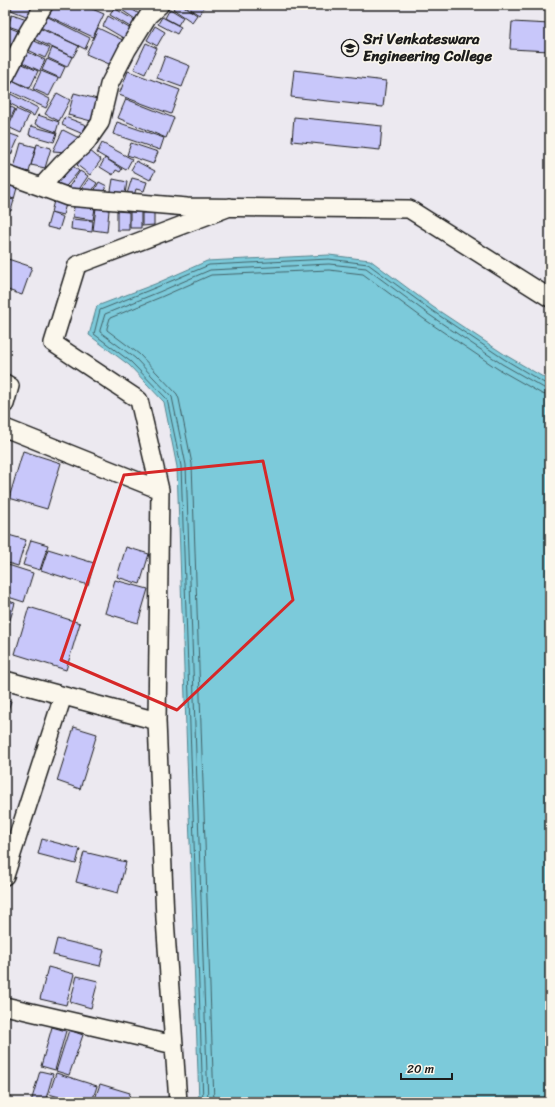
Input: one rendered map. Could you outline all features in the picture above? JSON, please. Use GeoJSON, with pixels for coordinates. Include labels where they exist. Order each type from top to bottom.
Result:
{"type":"FeatureCollection","features":[{"type":"Feature","properties":{"kind":"street"},"geometry":{"type":"LineString","coordinates":[[5,77],[28,32],[44,5]]}},
{"type":"Feature","properties":{"kind":"street"},"geometry":{"type":"LineString","coordinates":[[40,187],[62,164],[86,143],[100,123],[109,86],[127,50],[148,16],[160,5]]}},
{"type":"Feature","properties":{"kind":"street"},"geometry":{"type":"LineString","coordinates":[[5,174],[68,197],[187,207],[409,209],[550,298]]}},
{"type":"Feature","properties":{"kind":"street"},"geometry":{"type":"LineString","coordinates":[[178,1102],[165,919],[157,722],[160,490],[139,400],[53,343],[77,265],[230,207]]}},
{"type":"Feature","properties":{"kind":"street"},"geometry":{"type":"LineString","coordinates":[[5,383],[10,386],[5,404]]}},
{"type":"Feature","properties":{"kind":"street"},"geometry":{"type":"LineString","coordinates":[[5,428],[160,490]]}},
{"type":"Feature","properties":{"kind":"street"},"geometry":{"type":"LineString","coordinates":[[5,680],[157,722]]}},
{"type":"Feature","properties":{"kind":"street"},"geometry":{"type":"LineString","coordinates":[[5,876],[63,696]]}},
{"type":"Feature","properties":{"kind":"street"},"geometry":{"type":"LineString","coordinates":[[5,1006],[174,1045]]}},
{"type":"Feature","properties":{"kind":"highlighted area"},"geometry":{"type":"Polygon","coordinates":[[[263,461],[293,600],[177,710],[61,660],[124,475],[263,461]]]}},
{"type":"Feature","properties":{"kind":"water"},"geometry":{"type":"Polygon","coordinates":[[[329,255],[370,260],[433,307],[507,356],[550,381],[550,1102],[199,1102],[177,467],[164,402],[129,365],[89,335],[97,306],[155,284],[207,261],[329,255]]]}},
{"type":"Feature","properties":{"kind":"building"},"geometry":{"type":"Polygon","coordinates":[[[5,5],[9,5],[5,16],[5,5]]]}},
{"type":"Feature","properties":{"kind":"building"},"geometry":{"type":"Polygon","coordinates":[[[13,5],[24,5],[34,9],[31,18],[11,10],[13,5]]]}},
{"type":"Feature","properties":{"kind":"building"},"geometry":{"type":"Polygon","coordinates":[[[53,5],[83,5],[104,14],[93,37],[48,16],[53,5]]]}},
{"type":"Feature","properties":{"kind":"building"},"geometry":{"type":"Polygon","coordinates":[[[125,5],[141,15],[138,21],[116,6],[125,5]]]}},
{"type":"Feature","properties":{"kind":"building"},"geometry":{"type":"Polygon","coordinates":[[[130,5],[141,5],[138,10],[130,5]]]}},
{"type":"Feature","properties":{"kind":"building"},"geometry":{"type":"Polygon","coordinates":[[[176,5],[182,5],[197,15],[192,22],[173,9],[176,5]]]}},
{"type":"Feature","properties":{"kind":"building"},"geometry":{"type":"Polygon","coordinates":[[[184,5],[201,5],[204,7],[199,15],[184,5]]]}},
{"type":"Feature","properties":{"kind":"building"},"geometry":{"type":"Polygon","coordinates":[[[114,8],[136,21],[132,28],[110,15],[114,8]]]}},
{"type":"Feature","properties":{"kind":"building"},"geometry":{"type":"Polygon","coordinates":[[[170,9],[183,17],[178,25],[165,18],[170,9]]]}},
{"type":"Feature","properties":{"kind":"building"},"geometry":{"type":"Polygon","coordinates":[[[12,14],[30,20],[26,32],[8,26],[12,14]]]}},
{"type":"Feature","properties":{"kind":"building"},"geometry":{"type":"Polygon","coordinates":[[[46,16],[90,38],[85,49],[40,27],[46,16]]]}},
{"type":"Feature","properties":{"kind":"building"},"geometry":{"type":"Polygon","coordinates":[[[108,16],[131,29],[125,39],[103,26],[108,16]]]}},
{"type":"Feature","properties":{"kind":"building"},"geometry":{"type":"Polygon","coordinates":[[[162,17],[181,27],[177,34],[158,24],[162,17]]]}},
{"type":"Feature","properties":{"kind":"building"},"geometry":{"type":"Polygon","coordinates":[[[512,22],[550,24],[550,51],[510,49],[512,22]]]}},
{"type":"Feature","properties":{"kind":"building"},"geometry":{"type":"Polygon","coordinates":[[[5,26],[23,33],[12,57],[5,54],[5,26]]]}},
{"type":"Feature","properties":{"kind":"building"},"geometry":{"type":"Polygon","coordinates":[[[155,26],[165,32],[157,46],[147,40],[155,26]]]}},
{"type":"Feature","properties":{"kind":"building"},"geometry":{"type":"Polygon","coordinates":[[[39,28],[79,46],[73,57],[34,39],[39,28]]]}},
{"type":"Feature","properties":{"kind":"building"},"geometry":{"type":"Polygon","coordinates":[[[98,28],[127,42],[116,67],[86,54],[98,28]]]}},
{"type":"Feature","properties":{"kind":"building"},"geometry":{"type":"Polygon","coordinates":[[[30,39],[50,48],[45,58],[26,49],[30,39]]]}},
{"type":"Feature","properties":{"kind":"building"},"geometry":{"type":"Polygon","coordinates":[[[146,43],[157,48],[145,74],[134,69],[146,43]]]}},
{"type":"Feature","properties":{"kind":"building"},"geometry":{"type":"Polygon","coordinates":[[[52,48],[72,57],[67,67],[48,58],[52,48]]]}},
{"type":"Feature","properties":{"kind":"building"},"geometry":{"type":"Polygon","coordinates":[[[24,50],[45,60],[40,71],[19,61],[24,50]]]}},
{"type":"Feature","properties":{"kind":"building"},"geometry":{"type":"Polygon","coordinates":[[[165,56],[190,66],[182,87],[157,78],[165,56]]]}},
{"type":"Feature","properties":{"kind":"building"},"geometry":{"type":"Polygon","coordinates":[[[47,59],[65,67],[60,78],[42,70],[47,59]]]}},
{"type":"Feature","properties":{"kind":"building"},"geometry":{"type":"Polygon","coordinates":[[[18,62],[38,71],[30,88],[10,79],[18,62]]]}},
{"type":"Feature","properties":{"kind":"building"},"geometry":{"type":"Polygon","coordinates":[[[294,70],[386,81],[383,107],[291,97],[294,70]]]}},
{"type":"Feature","properties":{"kind":"building"},"geometry":{"type":"Polygon","coordinates":[[[41,71],[58,78],[49,96],[33,89],[41,71]]]}},
{"type":"Feature","properties":{"kind":"building"},"geometry":{"type":"Polygon","coordinates":[[[128,71],[180,90],[171,114],[119,95],[128,71]]]}},
{"type":"Feature","properties":{"kind":"building"},"geometry":{"type":"Polygon","coordinates":[[[12,80],[50,99],[46,108],[7,90],[12,80]]]}},
{"type":"Feature","properties":{"kind":"building"},"geometry":{"type":"Polygon","coordinates":[[[5,91],[38,108],[34,116],[5,101],[5,91]]]}},
{"type":"Feature","properties":{"kind":"building"},"geometry":{"type":"Polygon","coordinates":[[[57,93],[70,100],[59,121],[45,114],[57,93]]]}},
{"type":"Feature","properties":{"kind":"building"},"geometry":{"type":"Polygon","coordinates":[[[74,93],[101,100],[95,122],[68,115],[74,93]]]}},
{"type":"Feature","properties":{"kind":"building"},"geometry":{"type":"Polygon","coordinates":[[[126,99],[174,118],[166,138],[118,118],[126,99]]]}},
{"type":"Feature","properties":{"kind":"building"},"geometry":{"type":"Polygon","coordinates":[[[5,104],[15,109],[5,129],[5,104]]]}},
{"type":"Feature","properties":{"kind":"building"},"geometry":{"type":"Polygon","coordinates":[[[16,109],[29,115],[21,133],[8,127],[16,109]]]}},
{"type":"Feature","properties":{"kind":"building"},"geometry":{"type":"Polygon","coordinates":[[[38,115],[59,122],[56,132],[35,124],[38,115]]]}},
{"type":"Feature","properties":{"kind":"building"},"geometry":{"type":"Polygon","coordinates":[[[65,117],[86,125],[83,134],[62,125],[65,117]]]}},
{"type":"Feature","properties":{"kind":"building"},"geometry":{"type":"Polygon","coordinates":[[[294,117],[382,126],[380,150],[292,141],[294,117]]]}},
{"type":"Feature","properties":{"kind":"building"},"geometry":{"type":"Polygon","coordinates":[[[117,122],[164,138],[160,150],[113,134],[117,122]]]}},
{"type":"Feature","properties":{"kind":"building"},"geometry":{"type":"Polygon","coordinates":[[[31,126],[57,133],[54,142],[29,135],[31,126]]]}},
{"type":"Feature","properties":{"kind":"building"},"geometry":{"type":"Polygon","coordinates":[[[63,130],[79,138],[66,152],[53,151],[63,130]]]}},
{"type":"Feature","properties":{"kind":"building"},"geometry":{"type":"Polygon","coordinates":[[[5,132],[19,137],[11,155],[5,152],[5,132]]]}},
{"type":"Feature","properties":{"kind":"building"},"geometry":{"type":"Polygon","coordinates":[[[21,143],[36,147],[29,172],[14,168],[21,143]]]}},
{"type":"Feature","properties":{"kind":"building"},"geometry":{"type":"Polygon","coordinates":[[[102,143],[132,159],[126,170],[97,153],[102,143]]]}},
{"type":"Feature","properties":{"kind":"building"},"geometry":{"type":"Polygon","coordinates":[[[131,143],[158,152],[153,164],[127,155],[131,143]]]}},
{"type":"Feature","properties":{"kind":"building"},"geometry":{"type":"Polygon","coordinates":[[[37,144],[51,148],[45,168],[31,165],[37,144]]]}},
{"type":"Feature","properties":{"kind":"building"},"geometry":{"type":"Polygon","coordinates":[[[89,150],[101,160],[90,175],[77,165],[89,150]]]}},
{"type":"Feature","properties":{"kind":"building"},"geometry":{"type":"Polygon","coordinates":[[[105,158],[122,169],[120,172],[116,170],[113,175],[100,167],[105,158]]]}},
{"type":"Feature","properties":{"kind":"building"},"geometry":{"type":"Polygon","coordinates":[[[136,161],[155,171],[150,180],[131,170],[136,161]]]}},
{"type":"Feature","properties":{"kind":"building"},"geometry":{"type":"Polygon","coordinates":[[[68,162],[79,171],[62,191],[51,182],[68,162]]]}},
{"type":"Feature","properties":{"kind":"building"},"geometry":{"type":"Polygon","coordinates":[[[80,171],[88,176],[76,194],[68,188],[80,171]]]}},
{"type":"Feature","properties":{"kind":"building"},"geometry":{"type":"Polygon","coordinates":[[[89,178],[97,183],[88,198],[79,193],[89,178]]]}},
{"type":"Feature","properties":{"kind":"building"},"geometry":{"type":"Polygon","coordinates":[[[132,178],[147,182],[144,191],[136,189],[133,199],[126,197],[132,178]]]}},
{"type":"Feature","properties":{"kind":"building"},"geometry":{"type":"Polygon","coordinates":[[[113,179],[127,182],[124,200],[110,197],[113,179]]]}},
{"type":"Feature","properties":{"kind":"building"},"geometry":{"type":"Polygon","coordinates":[[[5,182],[18,184],[14,199],[5,196],[5,182]]]}},
{"type":"Feature","properties":{"kind":"building"},"geometry":{"type":"Polygon","coordinates":[[[99,182],[107,186],[99,197],[91,197],[99,182]]]}},
{"type":"Feature","properties":{"kind":"building"},"geometry":{"type":"Polygon","coordinates":[[[5,198],[14,200],[11,211],[5,210],[5,198]]]}},
{"type":"Feature","properties":{"kind":"building"},"geometry":{"type":"Polygon","coordinates":[[[54,201],[66,204],[63,215],[51,212],[54,201]]]}},
{"type":"Feature","properties":{"kind":"building"},"geometry":{"type":"Polygon","coordinates":[[[74,206],[95,208],[93,220],[73,217],[74,206]]]}},
{"type":"Feature","properties":{"kind":"building"},"geometry":{"type":"Polygon","coordinates":[[[96,208],[109,210],[107,232],[93,230],[96,208]]]}},
{"type":"Feature","properties":{"kind":"building"},"geometry":{"type":"Polygon","coordinates":[[[5,211],[9,212],[5,231],[5,211]]]}},
{"type":"Feature","properties":{"kind":"building"},"geometry":{"type":"Polygon","coordinates":[[[117,211],[129,212],[129,230],[117,230],[117,211]]]}},
{"type":"Feature","properties":{"kind":"building"},"geometry":{"type":"Polygon","coordinates":[[[130,212],[141,212],[141,228],[130,228],[130,212]]]}},
{"type":"Feature","properties":{"kind":"building"},"geometry":{"type":"Polygon","coordinates":[[[51,213],[63,217],[59,230],[47,227],[51,213]]]}},
{"type":"Feature","properties":{"kind":"building"},"geometry":{"type":"Polygon","coordinates":[[[142,213],[154,213],[154,225],[142,226],[142,213]]]}},
{"type":"Feature","properties":{"kind":"building"},"geometry":{"type":"Polygon","coordinates":[[[72,219],[93,221],[92,232],[71,229],[72,219]]]}},
{"type":"Feature","properties":{"kind":"building"},"geometry":{"type":"Polygon","coordinates":[[[5,258],[32,267],[22,295],[5,289],[5,258]]]}},
{"type":"Feature","properties":{"kind":"building"},"geometry":{"type":"Polygon","coordinates":[[[23,451],[61,463],[47,509],[9,498],[23,451]]]}},
{"type":"Feature","properties":{"kind":"building"},"geometry":{"type":"Polygon","coordinates":[[[5,534],[26,540],[18,566],[5,562],[5,534]]]}},
{"type":"Feature","properties":{"kind":"building"},"geometry":{"type":"Polygon","coordinates":[[[31,540],[48,545],[40,570],[23,565],[31,540]]]}},
{"type":"Feature","properties":{"kind":"building"},"geometry":{"type":"Polygon","coordinates":[[[126,547],[149,554],[140,584],[117,577],[126,547]]]}},
{"type":"Feature","properties":{"kind":"building"},"geometry":{"type":"Polygon","coordinates":[[[48,549],[94,563],[88,585],[41,570],[48,549]]]}},
{"type":"Feature","properties":{"kind":"building"},"geometry":{"type":"Polygon","coordinates":[[[5,564],[33,573],[24,602],[5,596],[5,564]]]}},
{"type":"Feature","properties":{"kind":"building"},"geometry":{"type":"Polygon","coordinates":[[[115,580],[148,589],[138,623],[105,613],[115,580]]]}},
{"type":"Feature","properties":{"kind":"building"},"geometry":{"type":"Polygon","coordinates":[[[5,600],[15,603],[5,637],[5,600]]]}},
{"type":"Feature","properties":{"kind":"building"},"geometry":{"type":"Polygon","coordinates":[[[29,607],[80,623],[66,670],[15,654],[29,607]]]}},
{"type":"Feature","properties":{"kind":"building"},"geometry":{"type":"Polygon","coordinates":[[[5,699],[11,701],[5,720],[5,699]]]}},
{"type":"Feature","properties":{"kind":"building"},"geometry":{"type":"Polygon","coordinates":[[[74,727],[97,734],[80,789],[57,781],[74,727]]]}},
{"type":"Feature","properties":{"kind":"building"},"geometry":{"type":"Polygon","coordinates":[[[42,839],[80,849],[76,864],[38,854],[42,839]]]}},
{"type":"Feature","properties":{"kind":"building"},"geometry":{"type":"Polygon","coordinates":[[[84,852],[126,862],[118,893],[76,882],[84,852]]]}},
{"type":"Feature","properties":{"kind":"building"},"geometry":{"type":"Polygon","coordinates":[[[57,939],[104,950],[100,966],[53,955],[57,939]]]}},
{"type":"Feature","properties":{"kind":"building"},"geometry":{"type":"Polygon","coordinates":[[[48,967],[74,974],[66,1005],[40,999],[48,967]]]}},
{"type":"Feature","properties":{"kind":"building"},"geometry":{"type":"Polygon","coordinates":[[[77,976],[98,981],[91,1008],[70,1002],[77,976]]]}},
{"type":"Feature","properties":{"kind":"building"},"geometry":{"type":"Polygon","coordinates":[[[52,1027],[66,1031],[55,1070],[41,1066],[52,1027]]]}},
{"type":"Feature","properties":{"kind":"building"},"geometry":{"type":"Polygon","coordinates":[[[69,1030],[83,1035],[69,1075],[56,1071],[69,1030]]]}},
{"type":"Feature","properties":{"kind":"building"},"geometry":{"type":"Polygon","coordinates":[[[40,1071],[53,1074],[45,1102],[31,1102],[40,1071]]]}},
{"type":"Feature","properties":{"kind":"building"},"geometry":{"type":"Polygon","coordinates":[[[56,1073],[97,1086],[92,1102],[75,1102],[49,1094],[56,1073]]]}},
{"type":"Feature","properties":{"kind":"building"},"geometry":{"type":"Polygon","coordinates":[[[100,1084],[130,1093],[128,1102],[94,1102],[100,1084]]]}},
{"type":"Feature","properties":{"kind":"place","name":"Sri Venkateswara Engineering College"},"geometry":{"type":"Point","coordinates":[350,48]}}]}
